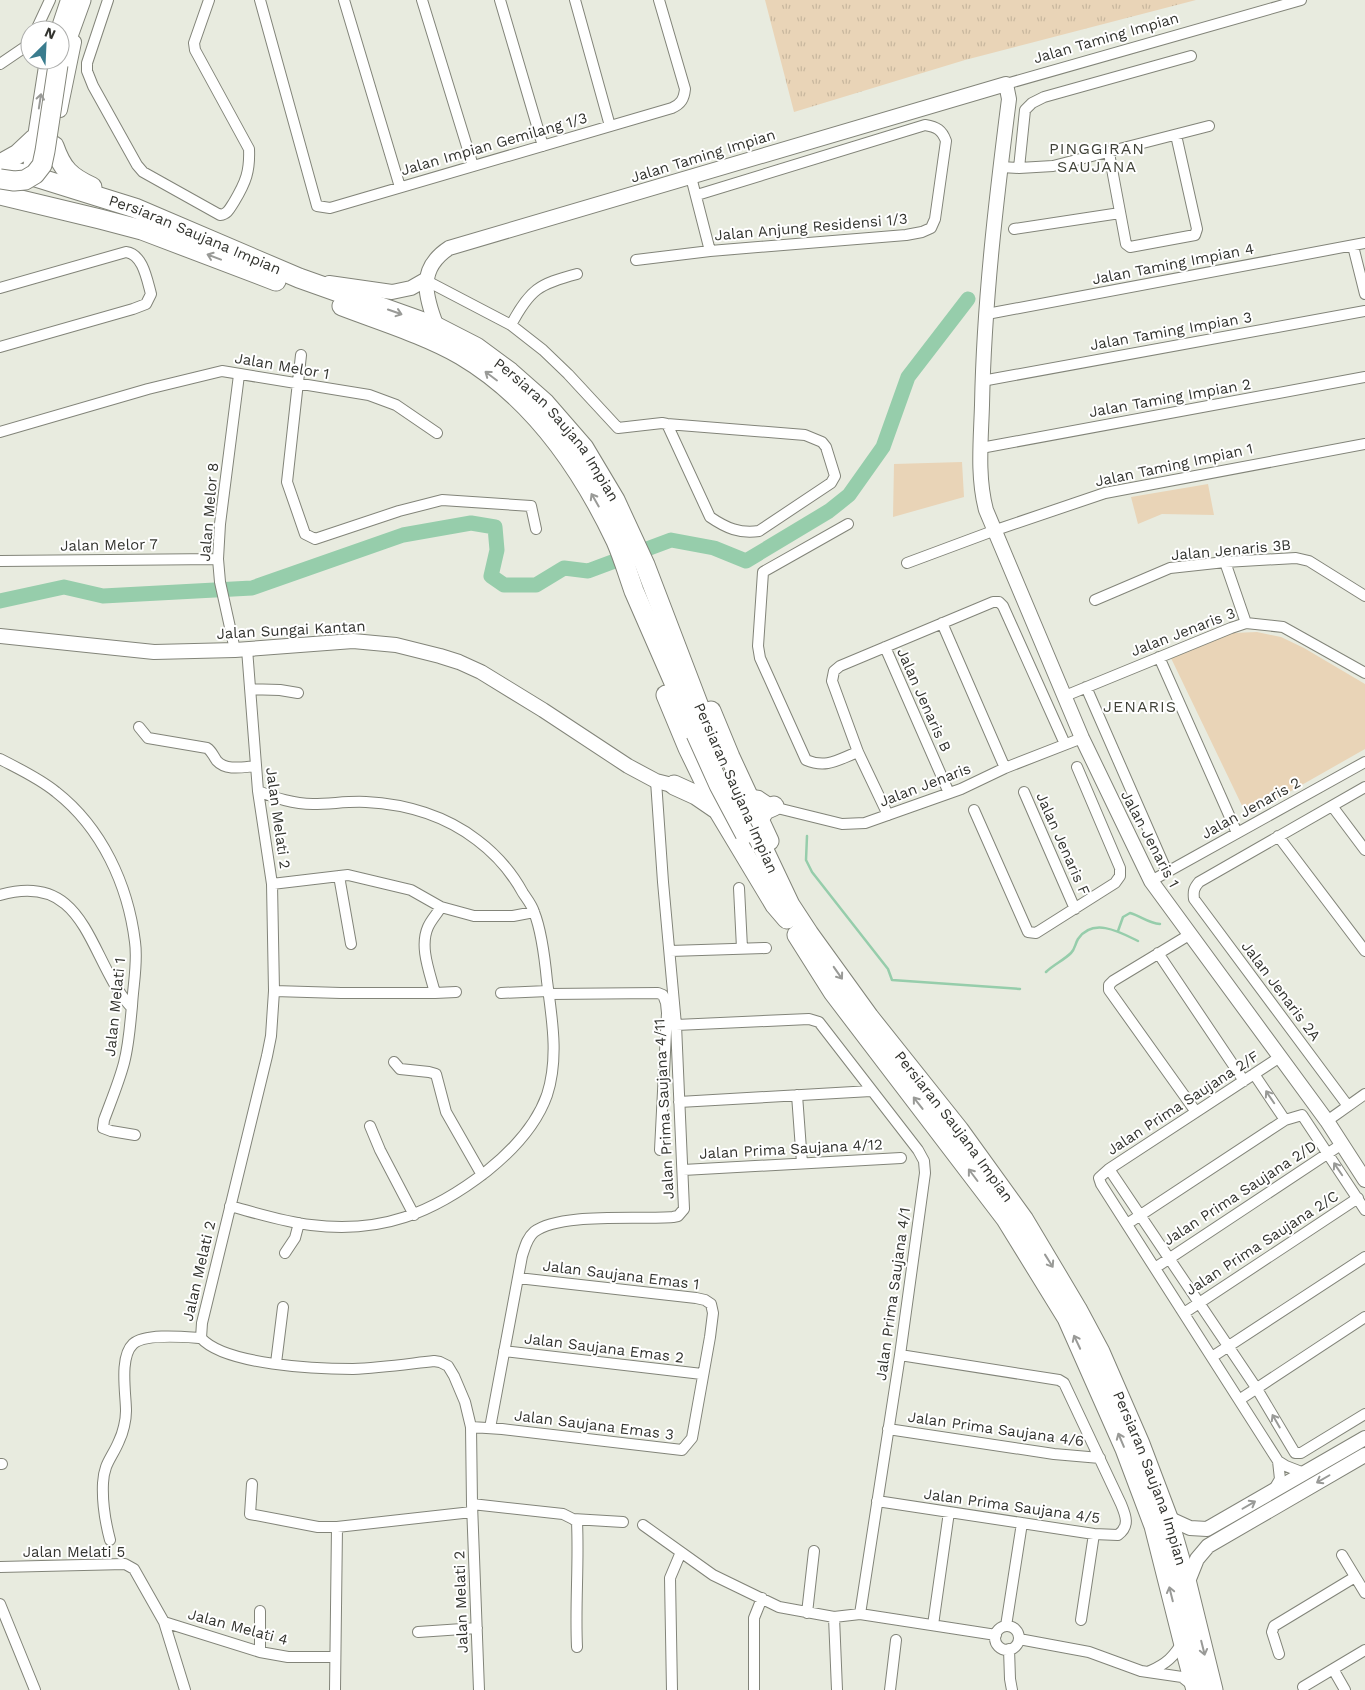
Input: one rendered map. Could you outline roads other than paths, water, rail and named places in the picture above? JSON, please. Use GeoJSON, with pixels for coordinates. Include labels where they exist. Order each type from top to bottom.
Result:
{"type":"FeatureCollection","features":[{"type":"Feature","properties":{"kind":"highway"},"geometry":{"type":"LineString","coordinates":[[70,27],[81,0]]}},
{"type":"Feature","properties":{"kind":"highway"},"geometry":{"type":"LineString","coordinates":[[0,179],[14,182],[25,180],[35,174],[42,165],[46,151],[55,70]]}},
{"type":"Feature","properties":{"kind":"highway"},"geometry":{"type":"LineString","coordinates":[[0,164],[18,154],[34,139]]}},
{"type":"Feature","properties":{"kind":"highway"},"geometry":{"type":"LineString","coordinates":[[54,146],[63,168],[71,175],[135,208]]}},
{"type":"Feature","properties":{"kind":"highway","name":"Persiaran Saujana Impian"},"geometry":{"type":"LineString","coordinates":[[0,169],[32,180],[135,208],[299,278],[437,327],[476,347],[510,372],[544,402],[584,448],[615,500],[628,539],[631,581],[697,738],[752,816],[790,905],[869,1017],[959,1130],[1024,1220],[1100,1352],[1140,1444],[1168,1518],[1188,1584],[1202,1690]]}},
{"type":"Feature","properties":{"kind":"highway"},"geometry":{"type":"LineString","coordinates":[[0,187],[22,190],[32,180],[37,193],[117,216],[142,230]]}},
{"type":"Feature","properties":{"kind":"highway","name":"Persiaran Saujana Impian"},"geometry":{"type":"LineString","coordinates":[[0,195],[100,218],[142,230],[429,340],[461,355],[492,376],[521,401],[546,428],[576,468],[600,509],[628,539]]}},
{"type":"Feature","properties":{"kind":"highway"},"geometry":{"type":"LineString","coordinates":[[628,539],[647,564],[730,757],[752,816],[774,806]]}},
{"type":"Feature","properties":{"kind":"highway","name":"Persiaran Saujana Impian"},"geometry":{"type":"LineString","coordinates":[[647,564],[697,738]]}},
{"type":"Feature","properties":{"kind":"highway"},"geometry":{"type":"LineString","coordinates":[[697,738],[682,771],[669,781],[696,795],[711,796]]}},
{"type":"Feature","properties":{"kind":"highway"},"geometry":{"type":"LineString","coordinates":[[697,738],[711,796],[775,905],[787,919]]}},
{"type":"Feature","properties":{"kind":"highway","name":"Persiaran Saujana Impian"},"geometry":{"type":"LineString","coordinates":[[752,816],[787,919],[833,992],[1006,1219],[1067,1318],[1125,1449],[1154,1526],[1183,1641],[1202,1690]]}},
{"type":"Feature","properties":{"kind":"street"},"geometry":{"type":"LineString","coordinates":[[41,20],[50,0]]}},
{"type":"Feature","properties":{"kind":"street"},"geometry":{"type":"LineString","coordinates":[[61,20],[68,0]]}},
{"type":"Feature","properties":{"kind":"street"},"geometry":{"type":"LineString","coordinates":[[32,180],[45,165],[54,146],[70,57],[85,0]]}},
{"type":"Feature","properties":{"kind":"street"},"geometry":{"type":"LineString","coordinates":[[108,0],[87,62],[93,86],[137,165],[143,172],[220,215],[227,212],[245,183],[250,164],[249,148],[195,50],[194,43],[209,0]]}},
{"type":"Feature","properties":{"kind":"street","name":"Jalan Impian Gemilang 1/3"},"geometry":{"type":"LineString","coordinates":[[260,0],[316,206],[330,208],[679,105],[684,98],[685,90],[659,0]]}},
{"type":"Feature","properties":{"kind":"street"},"geometry":{"type":"LineString","coordinates":[[344,0],[400,188]]}},
{"type":"Feature","properties":{"kind":"street"},"geometry":{"type":"LineString","coordinates":[[422,0],[473,166]]}},
{"type":"Feature","properties":{"kind":"street"},"geometry":{"type":"LineString","coordinates":[[500,0],[543,146]]}},
{"type":"Feature","properties":{"kind":"street"},"geometry":{"type":"LineString","coordinates":[[575,0],[610,126]]}},
{"type":"Feature","properties":{"kind":"street","name":"Jalan Taming Impian"},"geometry":{"type":"LineString","coordinates":[[425,280],[433,263],[440,254],[449,248],[821,137],[1302,0]]}},
{"type":"Feature","properties":{"kind":"street"},"geometry":{"type":"LineString","coordinates":[[0,64],[20,50]]}},
{"type":"Feature","properties":{"kind":"street"},"geometry":{"type":"LineString","coordinates":[[1019,168],[1025,110],[1032,103],[1044,96],[1191,56]]}},
{"type":"Feature","properties":{"kind":"street"},"geometry":{"type":"LineString","coordinates":[[32,180],[34,139],[53,70]]}},
{"type":"Feature","properties":{"kind":"street"},"geometry":{"type":"LineString","coordinates":[[993,531],[981,491],[982,381],[992,241],[1009,99],[1006,84]]}},
{"type":"Feature","properties":{"kind":"street","name":"Jalan Anjung Residensi 1/3"},"geometry":{"type":"LineString","coordinates":[[636,260],[710,251],[922,232],[931,228],[935,219],[946,141],[942,132],[934,126],[925,125],[696,195]]}},
{"type":"Feature","properties":{"kind":"street"},"geometry":{"type":"LineString","coordinates":[[1000,166],[1019,168],[1054,166],[1209,126]]}},
{"type":"Feature","properties":{"kind":"street"},"geometry":{"type":"LineString","coordinates":[[1108,153],[1126,244],[1130,247],[1195,235],[1197,229],[1176,135]]}},
{"type":"Feature","properties":{"kind":"street"},"geometry":{"type":"LineString","coordinates":[[691,177],[710,251]]}},
{"type":"Feature","properties":{"kind":"street"},"geometry":{"type":"LineString","coordinates":[[1014,229],[1120,213]]}},
{"type":"Feature","properties":{"kind":"street","name":"Jalan Taming Impian 4"},"geometry":{"type":"LineString","coordinates":[[987,314],[1365,243]]}},
{"type":"Feature","properties":{"kind":"street"},"geometry":{"type":"LineString","coordinates":[[1354,246],[1365,294]]}},
{"type":"Feature","properties":{"kind":"street"},"geometry":{"type":"LineString","coordinates":[[0,288],[126,252],[133,253],[138,258],[151,294],[146,304],[0,347]]}},
{"type":"Feature","properties":{"kind":"street"},"geometry":{"type":"LineString","coordinates":[[511,326],[520,309],[538,288],[550,282],[577,274]]}},
{"type":"Feature","properties":{"kind":"street"},"geometry":{"type":"LineString","coordinates":[[299,278],[392,292],[410,288],[425,280]]}},
{"type":"Feature","properties":{"kind":"street"},"geometry":{"type":"LineString","coordinates":[[425,280],[511,326],[543,350],[568,374],[615,426],[621,428],[667,424],[805,435],[822,442],[826,447],[835,476],[831,483],[759,531],[736,531],[724,527],[710,517],[667,424]]}},
{"type":"Feature","properties":{"kind":"street"},"geometry":{"type":"LineString","coordinates":[[425,280],[437,327]]}},
{"type":"Feature","properties":{"kind":"street","name":"Jalan Taming Impian 3"},"geometry":{"type":"LineString","coordinates":[[982,381],[1365,311]]}},
{"type":"Feature","properties":{"kind":"street"},"geometry":{"type":"LineString","coordinates":[[300,355],[287,482],[305,534],[315,539],[399,510],[442,500],[531,506],[536,528]]}},
{"type":"Feature","properties":{"kind":"street","name":"Jalan Melor 1"},"geometry":{"type":"LineString","coordinates":[[0,432],[148,389],[209,374],[227,372],[369,396],[396,405],[437,433]]}},
{"type":"Feature","properties":{"kind":"street","name":"Jalan Melor 8"},"geometry":{"type":"LineString","coordinates":[[239,375],[220,524],[218,559],[220,582],[241,649]]}},
{"type":"Feature","properties":{"kind":"street","name":"Jalan Taming Impian 2"},"geometry":{"type":"LineString","coordinates":[[981,448],[1365,377]]}},
{"type":"Feature","properties":{"kind":"street","name":"Jalan Taming Impian 1"},"geometry":{"type":"LineString","coordinates":[[907,563],[993,531],[1105,493],[1365,444]]}},
{"type":"Feature","properties":{"kind":"street"},"geometry":{"type":"LineString","coordinates":[[848,524],[763,572],[758,646],[760,658],[806,760],[824,765],[858,752]]}},
{"type":"Feature","properties":{"kind":"street","name":"Jalan Jenaris 1"},"geometry":{"type":"LineString","coordinates":[[993,531],[1082,738],[1151,881],[1327,1121],[1365,1180]]}},
{"type":"Feature","properties":{"kind":"street","name":"Jalan Jenaris 3B"},"geometry":{"type":"LineString","coordinates":[[1095,600],[1170,568],[1225,562],[1296,558],[1309,562],[1365,596]]}},
{"type":"Feature","properties":{"kind":"street","name":"Jalan Melor 7"},"geometry":{"type":"LineString","coordinates":[[0,561],[218,559]]}},
{"type":"Feature","properties":{"kind":"street"},"geometry":{"type":"LineString","coordinates":[[1225,562],[1246,623]]}},
{"type":"Feature","properties":{"kind":"street"},"geometry":{"type":"LineString","coordinates":[[888,815],[858,752],[832,681],[834,671],[840,666],[993,602],[999,602],[1003,606],[1066,744]]}},
{"type":"Feature","properties":{"kind":"street"},"geometry":{"type":"LineString","coordinates":[[942,623],[1005,768]]}},
{"type":"Feature","properties":{"kind":"street","name":"Jalan Jenaris 3"},"geometry":{"type":"LineString","coordinates":[[1064,696],[1246,623],[1283,626],[1365,672]]}},
{"type":"Feature","properties":{"kind":"street","name":"Jalan Sungai Kantan"},"geometry":{"type":"LineString","coordinates":[[0,636],[154,652],[241,649],[354,641],[396,645],[460,662],[481,672],[543,710],[612,757],[641,773],[711,796],[752,816]]}},
{"type":"Feature","properties":{"kind":"street","name":"Jalan Jenaris B"},"geometry":{"type":"LineString","coordinates":[[885,647],[948,793]]}},
{"type":"Feature","properties":{"kind":"street","name":"Jalan Melati 2"},"geometry":{"type":"LineString","coordinates":[[241,649],[250,690],[258,791],[272,884],[274,991],[271,1036],[267,1056],[202,1323],[201,1338],[207,1344],[240,1358],[302,1367],[354,1369],[434,1361],[448,1366],[465,1402],[471,1427],[472,1508],[480,1690]]}},
{"type":"Feature","properties":{"kind":"street"},"geometry":{"type":"LineString","coordinates":[[1159,657],[1237,833]]}},
{"type":"Feature","properties":{"kind":"street"},"geometry":{"type":"LineString","coordinates":[[1086,687],[1167,872]]}},
{"type":"Feature","properties":{"kind":"street"},"geometry":{"type":"LineString","coordinates":[[250,690],[280,690],[298,693]]}},
{"type":"Feature","properties":{"kind":"street"},"geometry":{"type":"LineString","coordinates":[[138,727],[147,738],[207,748],[225,767],[256,766]]}},
{"type":"Feature","properties":{"kind":"street","name":"Jalan Jenaris"},"geometry":{"type":"LineString","coordinates":[[774,806],[842,824],[854,825],[865,823],[948,793],[1082,738]]}},
{"type":"Feature","properties":{"kind":"street","name":"Jalan Melati 1"},"geometry":{"type":"LineString","coordinates":[[0,759],[55,791],[83,819],[104,846],[120,880],[129,909],[136,943],[135,974],[125,1062],[104,1120],[104,1128],[135,1135]]}},
{"type":"Feature","properties":{"kind":"street","name":"Jalan Jenaris 2"},"geometry":{"type":"LineString","coordinates":[[1151,881],[1365,762]]}},
{"type":"Feature","properties":{"kind":"street"},"geometry":{"type":"LineString","coordinates":[[974,810],[1028,932],[1036,933],[1115,883],[1120,876],[1120,868],[1077,767]]}},
{"type":"Feature","properties":{"kind":"street","name":"Jalan Sungai Kantan"},"geometry":{"type":"LineString","coordinates":[[641,773],[669,781]]}},
{"type":"Feature","properties":{"kind":"street","name":"Jalan Prima Saujana 4/11"},"geometry":{"type":"LineString","coordinates":[[490,1428],[522,1256],[529,1238],[551,1224],[573,1221],[678,1216],[684,1209],[676,1025],[663,882],[669,781]]}},
{"type":"Feature","properties":{"kind":"street"},"geometry":{"type":"LineString","coordinates":[[1365,787],[1278,836],[1365,951]]}},
{"type":"Feature","properties":{"kind":"street"},"geometry":{"type":"LineString","coordinates":[[230,1206],[312,1226],[362,1226],[405,1219],[450,1198],[482,1174],[511,1149],[529,1130],[546,1095],[555,1051],[544,954],[534,912],[509,869],[496,856],[459,827],[429,814],[380,803],[298,803],[277,799],[258,791]]}},
{"type":"Feature","properties":{"kind":"street","name":"Jalan Jenaris F"},"geometry":{"type":"LineString","coordinates":[[1024,792],[1075,909]]}},
{"type":"Feature","properties":{"kind":"street"},"geometry":{"type":"LineString","coordinates":[[1094,806],[1110,798]]}},
{"type":"Feature","properties":{"kind":"street"},"geometry":{"type":"LineString","coordinates":[[1332,806],[1365,850]]}},
{"type":"Feature","properties":{"kind":"street","name":"Jalan Jenaris 2A"},"geometry":{"type":"LineString","coordinates":[[1278,836],[1199,882],[1194,887],[1194,899],[1348,1106]]}},
{"type":"Feature","properties":{"kind":"street"},"geometry":{"type":"LineString","coordinates":[[272,884],[348,875],[411,890],[441,907],[474,916],[513,916],[534,912]]}},
{"type":"Feature","properties":{"kind":"street"},"geometry":{"type":"LineString","coordinates":[[339,876],[352,944]]}},
{"type":"Feature","properties":{"kind":"street"},"geometry":{"type":"LineString","coordinates":[[739,888],[742,948]]}},
{"type":"Feature","properties":{"kind":"street"},"geometry":{"type":"LineString","coordinates":[[0,895],[27,890],[56,897],[68,905],[92,938],[113,984],[132,1007]]}},
{"type":"Feature","properties":{"kind":"street"},"geometry":{"type":"LineString","coordinates":[[435,993],[424,940],[428,925],[441,907]]}},
{"type":"Feature","properties":{"kind":"street"},"geometry":{"type":"LineString","coordinates":[[1189,934],[1112,981],[1109,985],[1109,990],[1196,1112]]}},
{"type":"Feature","properties":{"kind":"street"},"geometry":{"type":"LineString","coordinates":[[670,951],[766,948]]}},
{"type":"Feature","properties":{"kind":"street"},"geometry":{"type":"LineString","coordinates":[[1158,953],[1244,1081]]}},
{"type":"Feature","properties":{"kind":"street"},"geometry":{"type":"LineString","coordinates":[[274,991],[341,993],[456,992]]}},
{"type":"Feature","properties":{"kind":"street"},"geometry":{"type":"LineString","coordinates":[[501,993],[658,993],[662,995],[666,1003],[667,1013],[660,1150]]}},
{"type":"Feature","properties":{"kind":"street","name":"Jalan Prima Saujana 4/1"},"geometry":{"type":"LineString","coordinates":[[676,1025],[809,1018],[819,1022],[918,1150],[924,1161],[925,1172],[900,1355],[860,1614]]}},
{"type":"Feature","properties":{"kind":"street","name":"Jalan Prima Saujana 2/F"},"geometry":{"type":"LineString","coordinates":[[1106,1172],[1280,1057]]}},
{"type":"Feature","properties":{"kind":"street"},"geometry":{"type":"LineString","coordinates":[[394,1062],[400,1069],[436,1074],[446,1112],[482,1174]]}},
{"type":"Feature","properties":{"kind":"street"},"geometry":{"type":"LineString","coordinates":[[1254,1074],[1285,1120]]}},
{"type":"Feature","properties":{"kind":"street"},"geometry":{"type":"LineString","coordinates":[[679,1102],[871,1091]]}},
{"type":"Feature","properties":{"kind":"street"},"geometry":{"type":"LineString","coordinates":[[1327,1121],[1365,1094]]}},
{"type":"Feature","properties":{"kind":"street"},"geometry":{"type":"LineString","coordinates":[[797,1095],[802,1163]]}},
{"type":"Feature","properties":{"kind":"street"},"geometry":{"type":"LineString","coordinates":[[1127,1224],[1285,1120],[1298,1115],[1302,1115],[1365,1210]]}},
{"type":"Feature","properties":{"kind":"street"},"geometry":{"type":"LineString","coordinates":[[370,1126],[380,1150],[414,1215]]}},
{"type":"Feature","properties":{"kind":"street","name":"Jalan Prima Saujana 2/D"},"geometry":{"type":"LineString","coordinates":[[1155,1268],[1342,1144]]}},
{"type":"Feature","properties":{"kind":"street","name":"Jalan Prima Saujana 4/12"},"geometry":{"type":"LineString","coordinates":[[683,1170],[901,1158]]}},
{"type":"Feature","properties":{"kind":"street"},"geometry":{"type":"LineString","coordinates":[[1272,1492],[1280,1479],[1278,1461],[1101,1184],[1099,1178],[1106,1172],[1140,1215],[1169,1258],[1257,1389],[1295,1453],[1301,1453],[1365,1414]]}},
{"type":"Feature","properties":{"kind":"street","name":"Jalan Prima Saujana 2/C"},"geometry":{"type":"LineString","coordinates":[[1184,1313],[1358,1198]]}},
{"type":"Feature","properties":{"kind":"street"},"geometry":{"type":"LineString","coordinates":[[285,1253],[295,1238],[299,1223]]}},
{"type":"Feature","properties":{"kind":"street"},"geometry":{"type":"LineString","coordinates":[[1212,1357],[1365,1256]]}},
{"type":"Feature","properties":{"kind":"street","name":"Jalan Saujana Emas 1"},"geometry":{"type":"LineString","coordinates":[[518,1278],[705,1300],[711,1304],[713,1313],[702,1374]]}},
{"type":"Feature","properties":{"kind":"street"},"geometry":{"type":"LineString","coordinates":[[276,1363],[284,1307]]}},
{"type":"Feature","properties":{"kind":"street"},"geometry":{"type":"LineString","coordinates":[[1239,1400],[1365,1317]]}},
{"type":"Feature","properties":{"kind":"street"},"geometry":{"type":"LineString","coordinates":[[110,1540],[103,1515],[105,1467],[120,1441],[126,1412],[125,1363],[132,1345],[142,1339],[167,1337],[201,1338]]}},
{"type":"Feature","properties":{"kind":"street","name":"Jalan Saujana Emas 2"},"geometry":{"type":"LineString","coordinates":[[504,1351],[702,1374]]}},
{"type":"Feature","properties":{"kind":"street","name":"Jalan Prima Saujana 4/5"},"geometry":{"type":"LineString","coordinates":[[877,1502],[1094,1534],[1118,1535],[1126,1523],[1124,1512],[1068,1387],[1064,1383],[1059,1380],[900,1355]]}},
{"type":"Feature","properties":{"kind":"street","name":"Jalan Saujana Emas 3"},"geometry":{"type":"LineString","coordinates":[[490,1428],[682,1450],[692,1438],[702,1374]]}},
{"type":"Feature","properties":{"kind":"street"},"geometry":{"type":"LineString","coordinates":[[471,1427],[490,1428]]}},
{"type":"Feature","properties":{"kind":"street","name":"Jalan Prima Saujana 4/6"},"geometry":{"type":"LineString","coordinates":[[888,1428],[1054,1454],[1100,1458]]}},
{"type":"Feature","properties":{"kind":"street"},"geometry":{"type":"LineString","coordinates":[[1168,1518],[1190,1528],[1198,1530],[1207,1529],[1365,1438]]}},
{"type":"Feature","properties":{"kind":"street"},"geometry":{"type":"LineString","coordinates":[[1188,1584],[1197,1559],[1208,1546],[1365,1455]]}},
{"type":"Feature","properties":{"kind":"street"},"geometry":{"type":"LineString","coordinates":[[1278,1461],[1304,1473]]}},
{"type":"Feature","properties":{"kind":"street"},"geometry":{"type":"LineString","coordinates":[[252,1484],[250,1514],[318,1527],[337,1527],[472,1508],[563,1514],[573,1519],[577,1522],[577,1647]]}},
{"type":"Feature","properties":{"kind":"street"},"geometry":{"type":"LineString","coordinates":[[932,1625],[949,1512]]}},
{"type":"Feature","properties":{"kind":"street"},"geometry":{"type":"LineString","coordinates":[[573,1519],[623,1522]]}},
{"type":"Feature","properties":{"kind":"street"},"geometry":{"type":"LineString","coordinates":[[1006,1626],[1022,1523]]}},
{"type":"Feature","properties":{"kind":"street"},"geometry":{"type":"LineString","coordinates":[[643,1525],[713,1575],[779,1607],[834,1617],[860,1614],[996,1635]]}},
{"type":"Feature","properties":{"kind":"street"},"geometry":{"type":"LineString","coordinates":[[335,1690],[337,1527]]}},
{"type":"Feature","properties":{"kind":"street"},"geometry":{"type":"LineString","coordinates":[[1081,1620],[1094,1534]]}},
{"type":"Feature","properties":{"kind":"street"},"geometry":{"type":"LineString","coordinates":[[807,1613],[814,1551]]}},
{"type":"Feature","properties":{"kind":"street"},"geometry":{"type":"LineString","coordinates":[[672,1690],[670,1578],[681,1552]]}},
{"type":"Feature","properties":{"kind":"street"},"geometry":{"type":"LineString","coordinates":[[1342,1555],[1365,1593]]}},
{"type":"Feature","properties":{"kind":"street","name":"Jalan Melati 5"},"geometry":{"type":"LineString","coordinates":[[0,1567],[125,1564],[134,1569],[164,1622],[185,1690]]}},
{"type":"Feature","properties":{"kind":"street"},"geometry":{"type":"LineString","coordinates":[[1279,1654],[1272,1632],[1274,1626],[1355,1577]]}},
{"type":"Feature","properties":{"kind":"street"},"geometry":{"type":"LineString","coordinates":[[754,1690],[754,1618],[762,1598]]}},
{"type":"Feature","properties":{"kind":"street"},"geometry":{"type":"LineString","coordinates":[[0,1604],[35,1690]]}},
{"type":"Feature","properties":{"kind":"street"},"geometry":{"type":"LineString","coordinates":[[260,1611],[260,1652]]}},
{"type":"Feature","properties":{"kind":"street"},"geometry":{"type":"LineString","coordinates":[[834,1617],[838,1690]]}},
{"type":"Feature","properties":{"kind":"street","name":"Jalan Melati 4"},"geometry":{"type":"LineString","coordinates":[[164,1622],[260,1652],[288,1657],[335,1657]]}},
{"type":"Feature","properties":{"kind":"street"},"geometry":{"type":"LineString","coordinates":[[1006,1626],[1015,1629],[1019,1639],[1016,1645],[1009,1649],[1001,1648],[996,1642],[996,1635],[999,1629],[1006,1626]]}},
{"type":"Feature","properties":{"kind":"street"},"geometry":{"type":"LineString","coordinates":[[418,1632],[477,1628]]}},
{"type":"Feature","properties":{"kind":"street"},"geometry":{"type":"LineString","coordinates":[[1019,1639],[1089,1652],[1142,1671],[1182,1677],[1202,1690]]}},
{"type":"Feature","properties":{"kind":"street"},"geometry":{"type":"LineString","coordinates":[[890,1690],[896,1640]]}},
{"type":"Feature","properties":{"kind":"street"},"geometry":{"type":"LineString","coordinates":[[1149,1671],[1167,1663],[1183,1641]]}},
{"type":"Feature","properties":{"kind":"street"},"geometry":{"type":"LineString","coordinates":[[1009,1649],[1012,1690]]}},
{"type":"Feature","properties":{"kind":"street"},"geometry":{"type":"LineString","coordinates":[[1303,1687],[1365,1650]]}},
{"type":"Feature","properties":{"kind":"street"},"geometry":{"type":"LineString","coordinates":[[1334,1669],[1345,1690]]}},
{"type":"Feature","properties":{"kind":"waterway"},"geometry":{"type":"LineString","coordinates":[[0,601],[64,587],[103,596],[252,588],[403,535],[471,523],[495,527],[497,550],[491,576],[504,585],[536,585],[564,568],[588,571],[671,540],[714,548],[746,561],[829,511],[849,495],[883,447],[908,377],[968,299]]}},
{"type":"Feature","properties":{"kind":"waterway"},"geometry":{"type":"LineString","coordinates":[[807,836],[806,860],[812,872],[888,969],[892,980],[1020,989]]}},
{"type":"Feature","properties":{"kind":"waterway"},"geometry":{"type":"LineString","coordinates":[[1118,931],[1123,917],[1130,913],[1160,924]]}},
{"type":"Feature","properties":{"kind":"waterway"},"geometry":{"type":"LineString","coordinates":[[1046,972],[1071,953],[1078,939],[1084,932],[1091,929],[1107,928],[1138,941]]}},
{"type":"Feature","properties":{"kind":"district","name":"PINGGIRAN SAUJANA"},"geometry":{"type":"Point","coordinates":[1097,157]}},
{"type":"Feature","properties":{"kind":"district","name":"JENARIS"},"geometry":{"type":"Point","coordinates":[1140,706]}}]}
